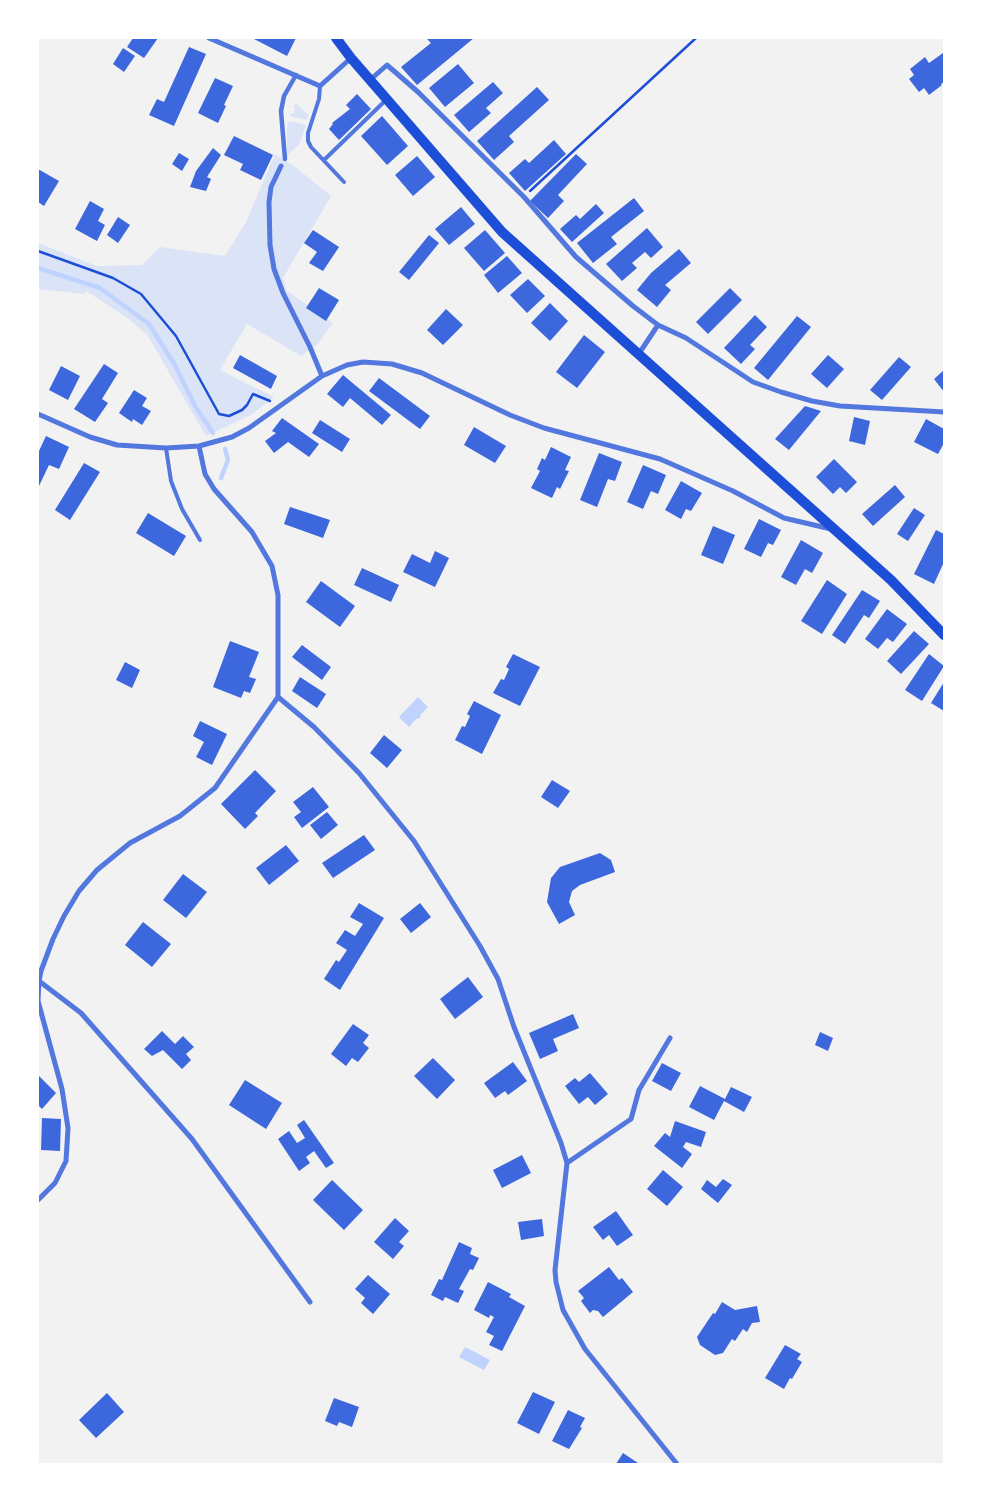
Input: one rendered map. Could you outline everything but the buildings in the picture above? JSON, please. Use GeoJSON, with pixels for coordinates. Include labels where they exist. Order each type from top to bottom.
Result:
{"type":"FeatureCollection","features":[{"type":"Feature","properties":{"kind":"main road"},"geometry":{"type":"LineString","coordinates":[[336,38],[351,58],[502,232],[890,580],[944,635]]}},
{"type":"Feature","properties":{"kind":"street"},"geometry":{"type":"LineString","coordinates":[[209,38],[320,86],[351,58]]}},
{"type":"Feature","properties":{"kind":"street"},"geometry":{"type":"LineString","coordinates":[[370,80],[387,65],[418,92],[524,197],[576,257],[658,325],[686,338],[753,382],[812,401],[840,406],[944,412]]}},
{"type":"Feature","properties":{"kind":"street"},"geometry":{"type":"LineString","coordinates":[[285,160],[281,111],[284,96],[296,74]]}},
{"type":"Feature","properties":{"kind":"street"},"geometry":{"type":"LineString","coordinates":[[281,166],[271,187],[269,202],[270,245],[274,269],[283,293],[322,376]]}},
{"type":"Feature","properties":{"kind":"street"},"geometry":{"type":"LineString","coordinates":[[638,355],[658,325]]}},
{"type":"Feature","properties":{"kind":"street"},"geometry":{"type":"LineString","coordinates":[[38,414],[90,438],[117,445],[166,448],[199,446],[232,437],[249,428],[322,376],[347,365],[363,362],[392,364],[422,373],[510,415],[544,428],[660,459],[733,491],[784,518],[834,530]]}},
{"type":"Feature","properties":{"kind":"street"},"geometry":{"type":"LineString","coordinates":[[38,1200],[55,1183],[66,1161],[68,1128],[62,1089],[38,1001],[39,981],[57,931],[74,899],[97,870],[130,843],[180,816],[215,788],[278,697],[278,595],[272,566],[252,532],[209,482],[205,474],[199,446]]}},
{"type":"Feature","properties":{"kind":"street"},"geometry":{"type":"LineString","coordinates":[[278,697],[314,727],[359,773],[414,841],[480,946],[498,979],[514,1027],[561,1143],[567,1163],[555,1270],[563,1310],[585,1349],[676,1464]]}},
{"type":"Feature","properties":{"kind":"street"},"geometry":{"type":"LineString","coordinates":[[39,981],[82,1013],[192,1139],[310,1302]]}},
{"type":"Feature","properties":{"kind":"street"},"geometry":{"type":"LineString","coordinates":[[567,1163],[631,1119],[639,1090],[670,1038]]}},
{"type":"Feature","properties":{"kind":"lane"},"geometry":{"type":"LineString","coordinates":[[320,86],[320,99],[308,138],[310,144],[344,182]]}},
{"type":"Feature","properties":{"kind":"lane"},"geometry":{"type":"LineString","coordinates":[[324,160],[387,99]]}},
{"type":"Feature","properties":{"kind":"lane"},"geometry":{"type":"LineString","coordinates":[[166,448],[171,481],[182,509],[200,540]]}},
{"type":"Feature","properties":{"kind":"path"},"geometry":{"type":"LineString","coordinates":[[524,197],[696,38]]}},
{"type":"Feature","properties":{"kind":"path"},"geometry":{"type":"LineString","coordinates":[[38,251],[113,278],[141,294],[176,336],[218,414],[229,416],[242,410],[253,394],[270,401],[277,407]]}},
{"type":"Feature","properties":{"kind":"shaded area"},"geometry":{"type":"Polygon","coordinates":[[[296,103],[309,115],[307,120],[290,116],[291,113],[294,114],[295,109],[293,107],[296,103]]]}},
{"type":"Feature","properties":{"kind":"shaded area"},"geometry":{"type":"Polygon","coordinates":[[[288,122],[306,125],[299,145],[287,155],[287,130],[288,122]]]}},
{"type":"Feature","properties":{"kind":"shaded area"},"geometry":{"type":"Polygon","coordinates":[[[275,154],[294,166],[331,196],[283,278],[287,291],[333,323],[317,345],[301,356],[247,324],[220,370],[274,397],[251,415],[206,436],[148,336],[129,319],[86,291],[84,294],[38,289],[38,243],[97,266],[142,265],[160,247],[225,256],[246,222],[275,154]]]}},
{"type":"Feature","properties":{"kind":"water"},"geometry":{"type":"Polygon","coordinates":[[[418,697],[428,707],[421,714],[420,718],[416,719],[409,727],[399,717],[418,697]]]}},
{"type":"Feature","properties":{"kind":"water"},"geometry":{"type":"Polygon","coordinates":[[[465,1347],[490,1360],[484,1370],[459,1357],[465,1347]]]}},
{"type":"Feature","properties":{"kind":"waterway"},"geometry":{"type":"LineString","coordinates":[[38,268],[100,288],[149,324],[175,365],[195,406],[213,433]]}},
{"type":"Feature","properties":{"kind":"waterway"},"geometry":{"type":"LineString","coordinates":[[221,478],[228,460],[225,449]]}}]}
